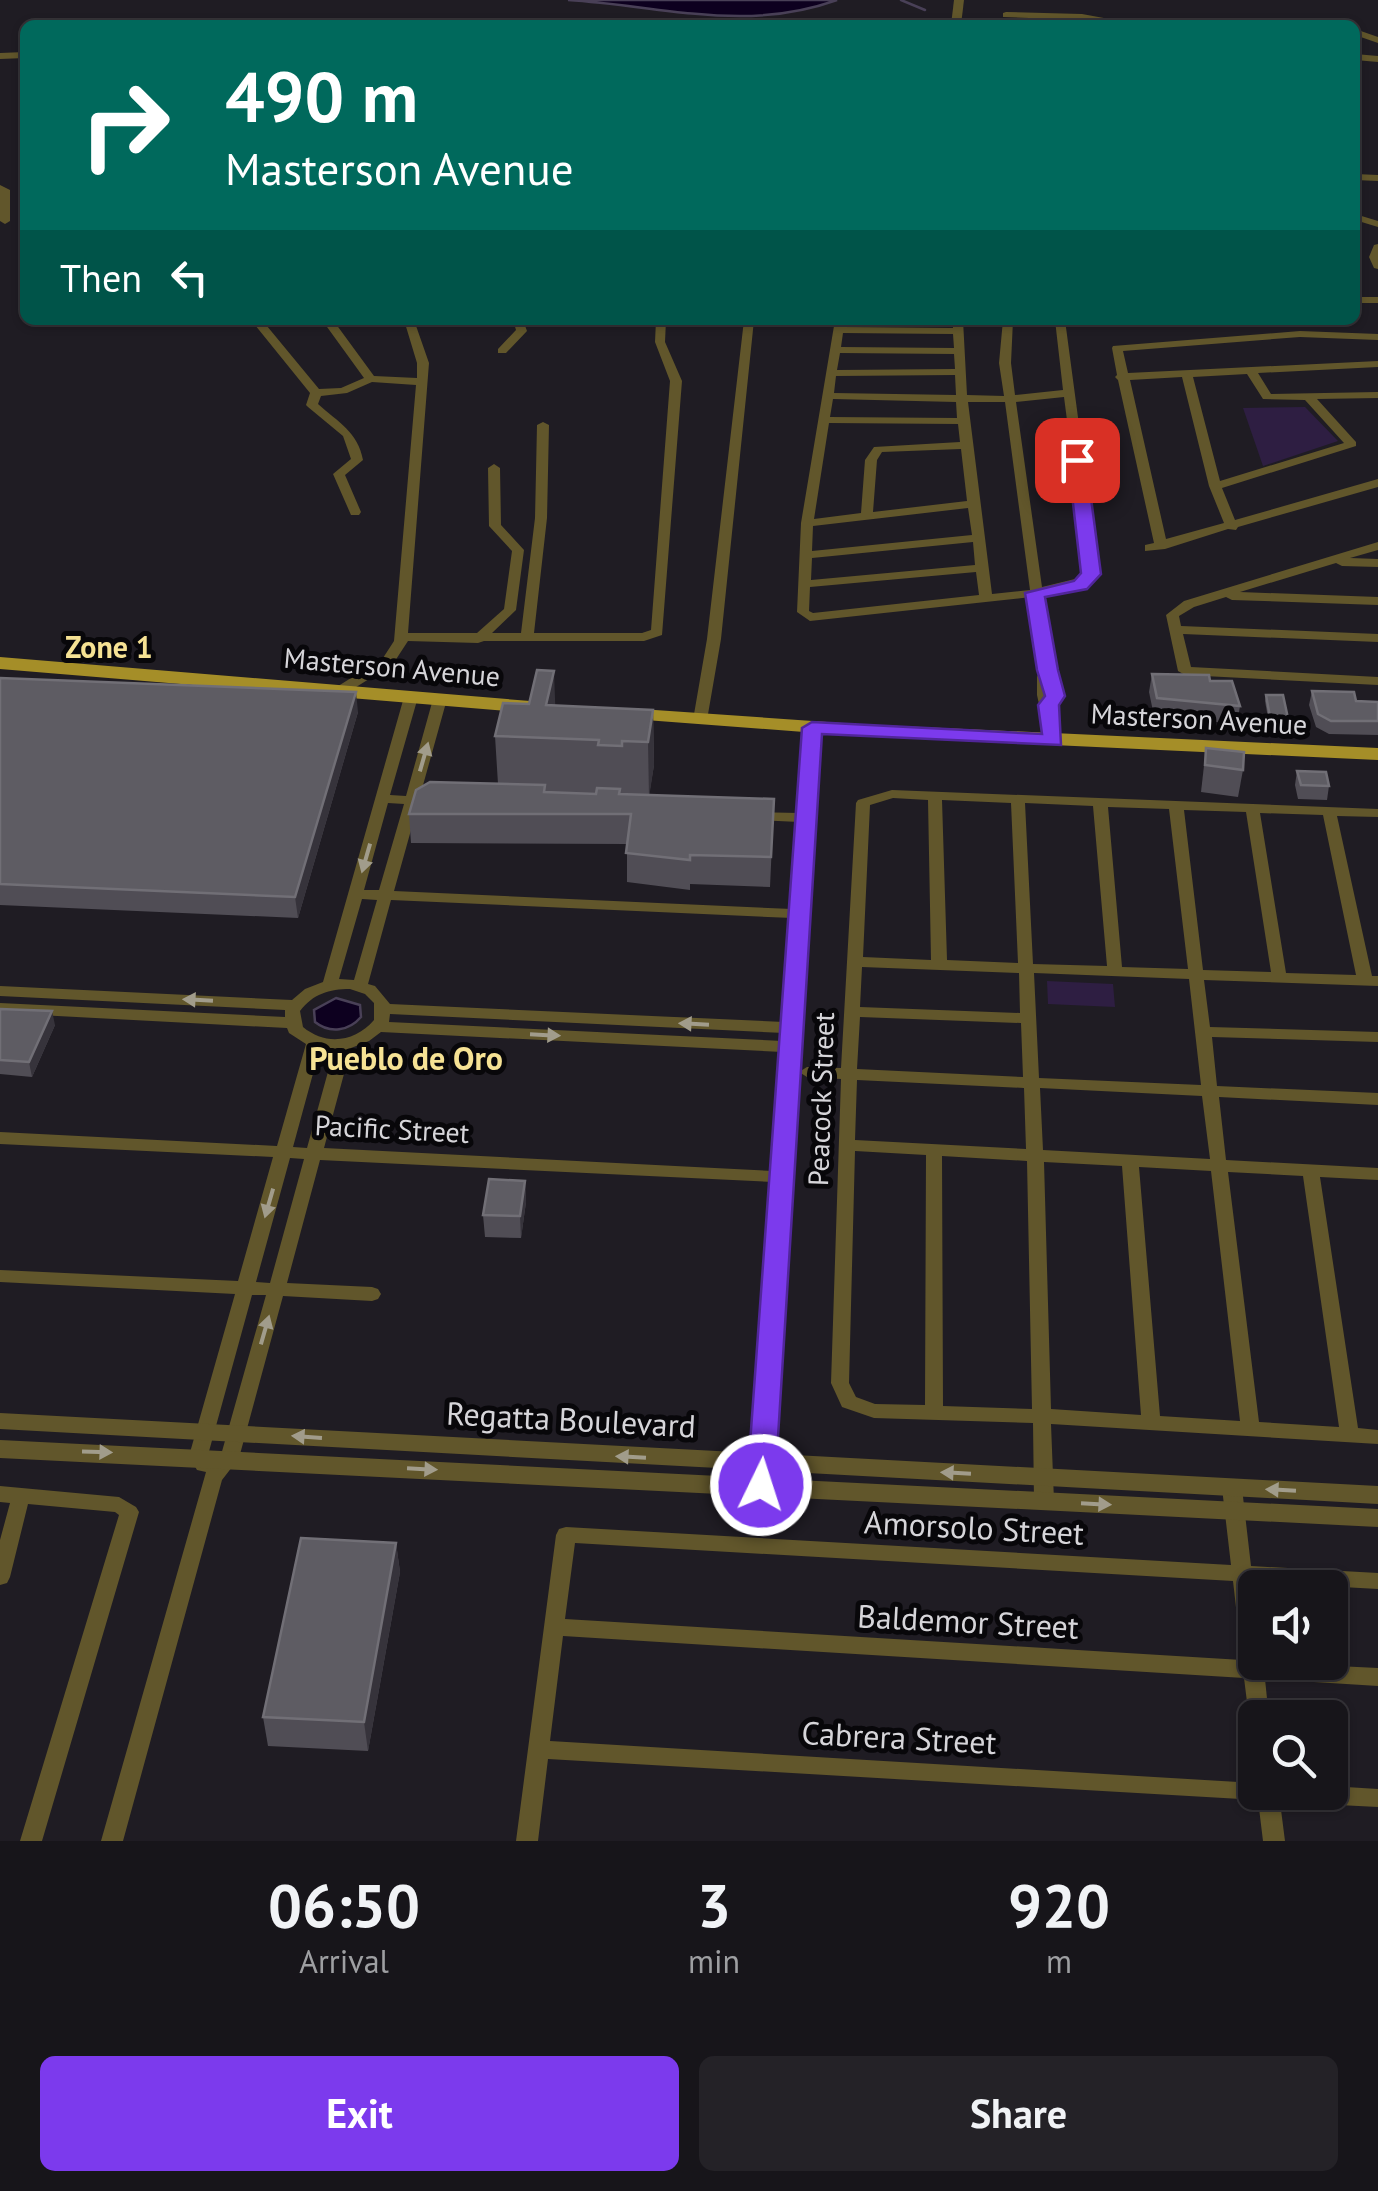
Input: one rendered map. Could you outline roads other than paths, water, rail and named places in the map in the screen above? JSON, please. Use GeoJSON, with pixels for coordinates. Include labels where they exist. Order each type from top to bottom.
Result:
{"type":"FeatureCollection","features":[{"type":"Feature","properties":{"kind":"main road","name":"Masterson Avenue"},"geometry":{"type":"LineString","coordinates":[[0,662],[545,708]]}},
{"type":"Feature","properties":{"kind":"main road","name":"Masterson Avenue"},"geometry":{"type":"LineString","coordinates":[[603,712],[812,728],[1378,754]]}},
{"type":"Feature","properties":{"kind":"street"},"geometry":{"type":"LineString","coordinates":[[1006,15],[1103,20]]}},
{"type":"Feature","properties":{"kind":"street"},"geometry":{"type":"LineString","coordinates":[[0,188],[4,190],[5,221]]}},
{"type":"Feature","properties":{"kind":"street"},"geometry":{"type":"LineString","coordinates":[[1378,248],[1374,257],[1378,266]]}},
{"type":"Feature","properties":{"kind":"street"},"geometry":{"type":"LineString","coordinates":[[260,325],[314,390],[312,405],[328,422],[345,429],[355,446],[357,460],[339,472],[354,512]]}},
{"type":"Feature","properties":{"kind":"street"},"geometry":{"type":"LineString","coordinates":[[330,325],[370,379]]}},
{"type":"Feature","properties":{"kind":"street"},"geometry":{"type":"LineString","coordinates":[[340,691],[388,661],[402,637],[423,363],[411,325]]}},
{"type":"Feature","properties":{"kind":"street"},"geometry":{"type":"LineString","coordinates":[[502,351],[522,330],[520,325]]}},
{"type":"Feature","properties":{"kind":"street"},"geometry":{"type":"LineString","coordinates":[[402,637],[644,636],[657,632],[676,381],[660,342],[661,325]]}},
{"type":"Feature","properties":{"kind":"street"},"geometry":{"type":"LineString","coordinates":[[700,720],[714,639],[748,325]]}},
{"type":"Feature","properties":{"kind":"street"},"geometry":{"type":"LineString","coordinates":[[986,598],[963,421],[958,325],[839,325],[807,523],[806,616],[986,598],[1035,593],[1080,585],[1091,574],[1061,325]]}},
{"type":"Feature","properties":{"kind":"street"},"geometry":{"type":"LineString","coordinates":[[1007,325],[1004,351],[1035,593],[1055,696],[1048,705],[1054,740]]}},
{"type":"Feature","properties":{"kind":"street"},"geometry":{"type":"LineString","coordinates":[[1378,337],[1300,334],[1117,348],[1155,547],[1378,483]]}},
{"type":"Feature","properties":{"kind":"street"},"geometry":{"type":"LineString","coordinates":[[836,350],[959,351]]}},
{"type":"Feature","properties":{"kind":"street"},"geometry":{"type":"LineString","coordinates":[[1122,377],[1378,364]]}},
{"type":"Feature","properties":{"kind":"street"},"geometry":{"type":"LineString","coordinates":[[1250,369],[1267,397],[1378,395]]}},
{"type":"Feature","properties":{"kind":"street"},"geometry":{"type":"LineString","coordinates":[[832,372],[960,372]]}},
{"type":"Feature","properties":{"kind":"street"},"geometry":{"type":"LineString","coordinates":[[1186,373],[1215,486],[1232,527]]}},
{"type":"Feature","properties":{"kind":"street"},"geometry":{"type":"LineString","coordinates":[[314,390],[370,379],[422,382]]}},
{"type":"Feature","properties":{"kind":"street"},"geometry":{"type":"LineString","coordinates":[[827,396],[1010,398],[1068,393]]}},
{"type":"Feature","properties":{"kind":"street"},"geometry":{"type":"LineString","coordinates":[[1215,486],[1352,444],[1309,398]]}},
{"type":"Feature","properties":{"kind":"street"},"geometry":{"type":"LineString","coordinates":[[826,420],[963,421]]}},
{"type":"Feature","properties":{"kind":"street"},"geometry":{"type":"LineString","coordinates":[[526,638],[540,518],[543,425]]}},
{"type":"Feature","properties":{"kind":"street"},"geometry":{"type":"LineString","coordinates":[[866,516],[870,460],[878,449],[892,444],[966,445]]}},
{"type":"Feature","properties":{"kind":"street"},"geometry":{"type":"LineString","coordinates":[[478,638],[510,610],[518,561],[516,547],[495,526],[494,468]]}},
{"type":"Feature","properties":{"kind":"street"},"geometry":{"type":"LineString","coordinates":[[807,523],[973,504]]}},
{"type":"Feature","properties":{"kind":"street"},"geometry":{"type":"LineString","coordinates":[[805,555],[978,538]]}},
{"type":"Feature","properties":{"kind":"street"},"geometry":{"type":"LineString","coordinates":[[1378,546],[1216,595],[1178,608],[1172,615],[1184,671],[1378,681]]}},
{"type":"Feature","properties":{"kind":"street"},"geometry":{"type":"LineString","coordinates":[[1330,561],[1378,563]]}},
{"type":"Feature","properties":{"kind":"street"},"geometry":{"type":"LineString","coordinates":[[804,584],[982,568]]}},
{"type":"Feature","properties":{"kind":"street"},"geometry":{"type":"LineString","coordinates":[[1216,595],[1378,601]]}},
{"type":"Feature","properties":{"kind":"street"},"geometry":{"type":"LineString","coordinates":[[1175,630],[1378,638]]}},
{"type":"Feature","properties":{"kind":"street"},"geometry":{"type":"LineString","coordinates":[[330,985],[411,697]]}},
{"type":"Feature","properties":{"kind":"street"},"geometry":{"type":"LineString","coordinates":[[360,986],[440,699]]}},
{"type":"Feature","properties":{"kind":"street"},"geometry":{"type":"LineString","coordinates":[[762,1474],[812,728]]}},
{"type":"Feature","properties":{"kind":"street"},"geometry":{"type":"LineString","coordinates":[[939,963],[935,796],[1378,813]]}},
{"type":"Feature","properties":{"kind":"street","name":"Peacock Street"},"geometry":{"type":"LineString","coordinates":[[934,1412],[874,1411],[849,1402],[840,1383],[861,810],[869,798],[935,796]]}},
{"type":"Feature","properties":{"kind":"street"},"geometry":{"type":"LineString","coordinates":[[382,799],[450,802]]}},
{"type":"Feature","properties":{"kind":"street"},"geometry":{"type":"LineString","coordinates":[[1018,799],[1025,1018],[1035,1156],[1044,1501]]}},
{"type":"Feature","properties":{"kind":"street"},"geometry":{"type":"LineString","coordinates":[[1100,802],[1115,969]]}},
{"type":"Feature","properties":{"kind":"street"},"geometry":{"type":"LineString","coordinates":[[1176,805],[1250,1428]]}},
{"type":"Feature","properties":{"kind":"street"},"geometry":{"type":"LineString","coordinates":[[1252,808],[1278,975]]}},
{"type":"Feature","properties":{"kind":"street"},"geometry":{"type":"LineString","coordinates":[[854,962],[1025,965],[1371,981],[1329,812]]}},
{"type":"Feature","properties":{"kind":"street"},"geometry":{"type":"LineString","coordinates":[[733,815],[806,818]]}},
{"type":"Feature","properties":{"kind":"street"},"geometry":{"type":"LineString","coordinates":[[356,894],[800,914]]}},
{"type":"Feature","properties":{"kind":"street"},"geometry":{"type":"LineString","coordinates":[[378,1027],[384,1009],[377,995],[360,986],[330,985],[309,992],[295,1005],[292,1023],[299,1034],[314,1042],[344,1044],[378,1027],[790,1048]]}},
{"type":"Feature","properties":{"kind":"street"},"geometry":{"type":"LineString","coordinates":[[0,991],[295,1005]]}},
{"type":"Feature","properties":{"kind":"street"},"geometry":{"type":"LineString","coordinates":[[0,1008],[292,1023]]}},
{"type":"Feature","properties":{"kind":"street"},"geometry":{"type":"LineString","coordinates":[[384,1009],[792,1028]]}},
{"type":"Feature","properties":{"kind":"street"},"geometry":{"type":"LineString","coordinates":[[852,1012],[1025,1018]]}},
{"type":"Feature","properties":{"kind":"street"},"geometry":{"type":"LineString","coordinates":[[1203,1032],[1378,1037]]}},
{"type":"Feature","properties":{"kind":"street"},"geometry":{"type":"LineString","coordinates":[[214,1477],[198,1456],[314,1042]]}},
{"type":"Feature","properties":{"kind":"street"},"geometry":{"type":"LineString","coordinates":[[112,1841],[214,1477],[230,1458],[344,1044]]}},
{"type":"Feature","properties":{"kind":"street"},"geometry":{"type":"LineString","coordinates":[[807,1072],[1378,1099]]}},
{"type":"Feature","properties":{"kind":"street","name":"Pacific Street"},"geometry":{"type":"LineString","coordinates":[[0,1138],[782,1176]]}},
{"type":"Feature","properties":{"kind":"street"},"geometry":{"type":"LineString","coordinates":[[846,1145],[1378,1174]]}},
{"type":"Feature","properties":{"kind":"street"},"geometry":{"type":"LineString","coordinates":[[934,1150],[934,1412],[1378,1438]]}},
{"type":"Feature","properties":{"kind":"street"},"geometry":{"type":"LineString","coordinates":[[1130,1162],[1151,1423]]}},
{"type":"Feature","properties":{"kind":"street"},"geometry":{"type":"LineString","coordinates":[[1312,1171],[1350,1436]]}},
{"type":"Feature","properties":{"kind":"street"},"geometry":{"type":"LineString","coordinates":[[0,1276],[372,1294]]}},
{"type":"Feature","properties":{"kind":"street","name":"Regatta Boulevard"},"geometry":{"type":"LineString","coordinates":[[0,1421],[237,1432],[1044,1501],[1378,1495]]}},
{"type":"Feature","properties":{"kind":"street","name":"Regatta Boulevard"},"geometry":{"type":"LineString","coordinates":[[0,1449],[762,1474],[1043,1478],[1378,1518]]}},
{"type":"Feature","properties":{"kind":"street"},"geometry":{"type":"LineString","coordinates":[[0,1577],[10,1495],[120,1505],[129,1512],[30,1841]]}},
{"type":"Feature","properties":{"kind":"street"},"geometry":{"type":"LineString","coordinates":[[1234,1500],[1242,1570]]}},
{"type":"Feature","properties":{"kind":"street","name":"Amorsolo Street"},"geometry":{"type":"LineString","coordinates":[[554,1627],[566,1535],[1238,1573]]}},
{"type":"Feature","properties":{"kind":"street","name":"Amorsolo Street"},"geometry":{"type":"LineString","coordinates":[[1348,1579],[1378,1581]]}},
{"type":"Feature","properties":{"kind":"street"},"geometry":{"type":"LineString","coordinates":[[526,1841],[554,1627]]}},
{"type":"Feature","properties":{"kind":"street","name":"Baldemor Street"},"geometry":{"type":"LineString","coordinates":[[554,1627],[1238,1669]]}},
{"type":"Feature","properties":{"kind":"street","name":"Baldemor Street"},"geometry":{"type":"LineString","coordinates":[[1348,1675],[1378,1677]]}},
{"type":"Feature","properties":{"kind":"street","name":"Cabrera Street"},"geometry":{"type":"LineString","coordinates":[[538,1749],[1238,1791]]}},
{"type":"Feature","properties":{"kind":"street","name":"Cabrera Street"},"geometry":{"type":"LineString","coordinates":[[1348,1796],[1378,1798]]}},
{"type":"Feature","properties":{"kind":"street"},"geometry":{"type":"LineString","coordinates":[[1267,1810],[1274,1841]]}},
{"type":"Feature","properties":{"kind":"waterway"},"geometry":{"type":"LineString","coordinates":[[901,0],[925,10]]}},
{"type":"Feature","properties":{"kind":"district","name":"Zone 1"},"geometry":{"type":"Point","coordinates":[109,648]}},
{"type":"Feature","properties":{"kind":"district","name":"Pueblo de Oro"},"geometry":{"type":"Point","coordinates":[406,1059]}}]}
